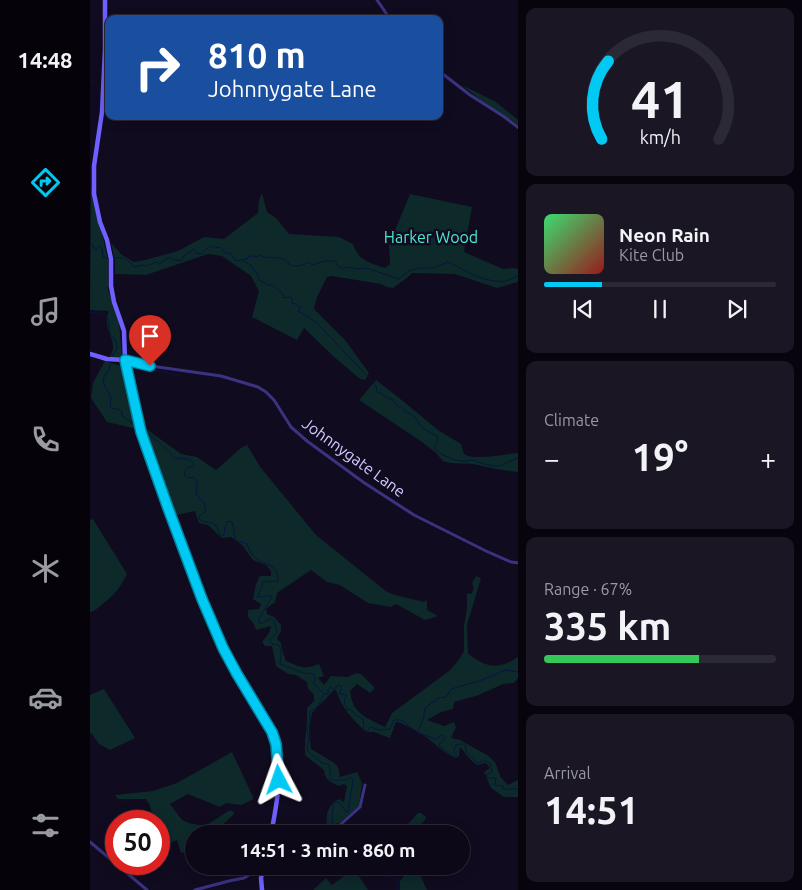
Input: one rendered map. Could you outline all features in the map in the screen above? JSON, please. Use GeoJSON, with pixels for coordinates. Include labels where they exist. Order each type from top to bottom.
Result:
{"type":"FeatureCollection","features":[{"type":"Feature","properties":{"kind":"main road"},"geometry":{"type":"LineString","coordinates":[[105,0],[102,112],[94,166],[94,194],[111,259],[111,286],[114,302],[124,331],[125,360],[141,432],[215,630],[232,667],[272,732],[276,744],[279,790],[273,825]]}},
{"type":"Feature","properties":{"kind":"main road"},"geometry":{"type":"LineString","coordinates":[[90,354],[107,359],[125,360]]}},
{"type":"Feature","properties":{"kind":"main road"},"geometry":{"type":"LineString","coordinates":[[262,875],[262,890]]}},
{"type":"Feature","properties":{"kind":"street"},"geometry":{"type":"LineString","coordinates":[[376,0],[387,15]]}},
{"type":"Feature","properties":{"kind":"street"},"geometry":{"type":"LineString","coordinates":[[443,74],[518,128]]}},
{"type":"Feature","properties":{"kind":"street","name":"Johnnygate Lane"},"geometry":{"type":"LineString","coordinates":[[125,360],[150,366],[221,376],[258,387],[274,400],[291,427],[307,442],[363,482],[414,515],[511,562],[518,563]]}},
{"type":"Feature","properties":{"kind":"street"},"geometry":{"type":"LineString","coordinates":[[340,825],[360,807],[365,785]]}},
{"type":"Feature","properties":{"kind":"street"},"geometry":{"type":"LineString","coordinates":[[90,842],[147,890]]}},
{"type":"Feature","properties":{"kind":"street"},"geometry":{"type":"LineString","coordinates":[[195,890],[241,879],[249,875]]}},
{"type":"Feature","properties":{"kind":"street"},"geometry":{"type":"LineString","coordinates":[[254,875],[261,878]]}},
{"type":"Feature","properties":{"kind":"green space"},"geometry":{"type":"Polygon","coordinates":[[[462,85],[496,102],[518,120],[518,125],[479,99],[462,85]]]}},
{"type":"Feature","properties":{"kind":"green space"},"geometry":{"type":"Polygon","coordinates":[[[91,187],[108,259],[108,290],[119,322],[122,357],[110,357],[113,344],[107,327],[109,311],[90,310],[91,187]]]}},
{"type":"Feature","properties":{"kind":"green space","name":"Harker Wood"},"geometry":{"type":"Polygon","coordinates":[[[262,193],[267,212],[276,218],[289,234],[339,237],[353,244],[358,254],[365,260],[385,268],[390,264],[389,245],[410,194],[472,207],[464,252],[503,269],[518,269],[518,282],[497,288],[455,274],[412,273],[393,288],[381,284],[332,276],[327,277],[314,308],[345,340],[369,373],[365,380],[360,379],[333,356],[304,328],[297,340],[252,317],[259,291],[251,276],[222,256],[208,254],[146,275],[115,274],[115,261],[111,243],[122,255],[134,262],[178,251],[204,237],[224,239],[258,213],[259,200],[262,193]]]}},
{"type":"Feature","properties":{"kind":"green space"},"geometry":{"type":"Polygon","coordinates":[[[105,361],[121,366],[123,369],[137,429],[107,422],[91,398],[93,383],[105,361]]]}},
{"type":"Feature","properties":{"kind":"green space"},"geometry":{"type":"Polygon","coordinates":[[[376,380],[438,430],[461,444],[464,454],[482,457],[518,453],[518,472],[443,461],[435,452],[419,440],[359,400],[376,380]]]}},
{"type":"Feature","properties":{"kind":"green space"},"geometry":{"type":"Polygon","coordinates":[[[145,428],[181,454],[197,457],[216,470],[247,445],[261,468],[316,535],[387,592],[424,602],[427,600],[427,610],[438,616],[425,620],[396,604],[391,607],[368,603],[340,585],[327,582],[311,570],[277,593],[275,603],[266,609],[267,614],[274,617],[281,625],[281,631],[277,639],[281,643],[286,661],[302,667],[319,664],[324,676],[318,678],[324,685],[331,676],[348,677],[356,673],[361,674],[375,688],[370,693],[357,684],[350,691],[351,699],[362,715],[385,727],[392,713],[449,671],[458,661],[464,651],[467,593],[471,594],[474,588],[472,583],[476,576],[481,578],[467,625],[468,654],[492,666],[504,664],[518,657],[518,678],[514,683],[503,684],[479,695],[454,702],[453,709],[441,712],[427,720],[444,726],[454,722],[456,727],[451,738],[460,740],[487,755],[495,762],[501,778],[508,785],[518,780],[518,797],[504,797],[491,788],[484,772],[490,768],[486,763],[477,765],[460,747],[459,756],[453,757],[423,735],[396,722],[390,738],[374,732],[366,732],[348,713],[336,690],[312,713],[309,731],[311,749],[333,762],[338,767],[340,777],[357,772],[362,783],[359,806],[340,823],[327,825],[327,816],[332,804],[339,799],[344,802],[347,786],[343,784],[339,786],[331,782],[325,776],[324,770],[305,755],[307,708],[314,701],[314,695],[308,688],[307,682],[296,675],[288,674],[276,666],[272,646],[265,646],[262,642],[269,633],[271,626],[256,630],[248,617],[248,610],[259,609],[261,604],[253,599],[260,576],[271,576],[271,571],[266,565],[253,560],[242,545],[231,537],[222,538],[208,525],[199,523],[195,511],[172,516],[145,428]]]}},
{"type":"Feature","properties":{"kind":"green space"},"geometry":{"type":"Polygon","coordinates":[[[93,519],[127,574],[113,595],[94,611],[90,612],[90,520],[93,519]]]}},
{"type":"Feature","properties":{"kind":"green space"},"geometry":{"type":"Polygon","coordinates":[[[104,689],[135,738],[110,750],[99,744],[90,733],[90,695],[104,689]]]}},
{"type":"Feature","properties":{"kind":"green space"},"geometry":{"type":"Polygon","coordinates":[[[232,752],[254,799],[241,805],[226,803],[220,807],[188,794],[170,804],[182,820],[200,825],[185,825],[185,852],[181,853],[177,840],[170,843],[170,810],[151,810],[146,799],[118,799],[115,795],[153,791],[177,783],[232,752]]]}},
{"type":"Feature","properties":{"kind":"green space"},"geometry":{"type":"Polygon","coordinates":[[[230,810],[234,812],[222,825],[207,825],[230,810]]]}},
{"type":"Feature","properties":{"kind":"green space"},"geometry":{"type":"Polygon","coordinates":[[[418,813],[426,817],[420,825],[408,824],[418,813]]]}},
{"type":"Feature","properties":{"kind":"green space"},"geometry":{"type":"Polygon","coordinates":[[[346,875],[358,875],[368,890],[313,890],[326,878],[332,885],[346,875]]]}},
{"type":"Feature","properties":{"kind":"green space"},"geometry":{"type":"Polygon","coordinates":[[[405,875],[420,875],[427,890],[400,890],[400,881],[405,875]]]}},
{"type":"Feature","properties":{"kind":"waterway"},"geometry":{"type":"LineString","coordinates":[[90,81],[97,82]]}},
{"type":"Feature","properties":{"kind":"waterway"},"geometry":{"type":"LineString","coordinates":[[90,242],[97,249],[100,245],[103,257],[108,259]]}},
{"type":"Feature","properties":{"kind":"waterway"},"geometry":{"type":"LineString","coordinates":[[112,258],[125,259],[134,267],[157,262],[159,264],[169,257],[181,261],[184,256],[194,249],[196,253],[202,254],[211,246],[215,248],[220,247],[225,253],[230,253],[236,261],[246,260],[249,256],[257,257],[259,255],[282,259],[294,266],[309,262],[312,265],[324,261],[335,261],[343,269],[348,267],[366,268],[399,279],[410,270],[434,268],[448,262],[487,280],[508,281],[518,276]]}},
{"type":"Feature","properties":{"kind":"waterway"},"geometry":{"type":"LineString","coordinates":[[241,260],[251,265],[260,281],[267,285],[272,285],[283,294],[283,298],[291,297],[292,303],[301,308],[298,311],[316,322],[372,381],[376,386],[377,392],[392,399],[398,407],[401,407],[415,417],[423,428],[438,437],[437,443],[434,446],[440,453],[458,460],[472,460],[497,466],[518,458]]}},
{"type":"Feature","properties":{"kind":"waterway"},"geometry":{"type":"LineString","coordinates":[[90,312],[104,314],[108,318],[110,334],[116,341],[117,349],[112,357]]}},
{"type":"Feature","properties":{"kind":"waterway"},"geometry":{"type":"LineString","coordinates":[[111,360],[109,370],[103,382],[111,398],[110,406],[113,409],[118,409],[122,412],[122,416],[138,427]]}},
{"type":"Feature","properties":{"kind":"waterway"},"geometry":{"type":"LineString","coordinates":[[141,367],[180,376]]}},
{"type":"Feature","properties":{"kind":"waterway"},"geometry":{"type":"LineString","coordinates":[[144,430],[171,453],[174,458],[188,459],[194,464],[193,467],[189,467],[185,471],[184,475],[195,479],[197,495],[204,502],[206,511],[199,516],[200,520],[213,524],[221,536],[224,535],[228,521],[232,522],[236,539],[246,543],[254,557],[276,571],[278,581],[262,582],[262,588],[257,597],[271,595],[259,619],[259,623],[271,618],[274,621],[277,632],[270,640],[272,644],[280,647],[280,664],[306,674],[311,673],[314,675],[315,681],[313,683],[324,694]]}},
{"type":"Feature","properties":{"kind":"waterway"},"geometry":{"type":"LineString","coordinates":[[418,731],[423,720],[425,708],[438,698],[448,695],[451,689],[482,680],[505,670],[518,672]]}},
{"type":"Feature","properties":{"kind":"waterway"},"geometry":{"type":"LineString","coordinates":[[334,825],[333,804],[336,802],[340,803],[348,812],[353,780],[351,777],[345,780],[330,780],[328,764],[322,763],[308,751],[307,745],[309,740],[307,730],[310,712],[318,706],[324,694],[328,694],[328,689],[331,687],[334,690],[338,685],[341,686],[339,693],[347,695],[344,701],[347,710],[350,709],[363,719],[366,731],[370,727],[380,730],[390,729],[394,720],[401,720],[421,734],[435,739],[442,735],[444,740],[439,746],[453,757],[457,755],[454,752],[455,746],[465,744],[466,751],[477,763],[486,761],[491,765],[492,772],[486,775],[488,778],[496,778],[495,785],[503,786],[503,789],[518,789]]}},
{"type":"Feature","properties":{"kind":"waterway"},"geometry":{"type":"LineString","coordinates":[[388,875],[397,880],[399,883],[398,890]]}},
{"type":"Feature","properties":{"kind":"route"},"geometry":{"type":"LineString","coordinates":[[150,366],[125,360],[143,436],[154,471],[215,630],[232,667],[272,732],[276,744],[279,780]]}}]}
